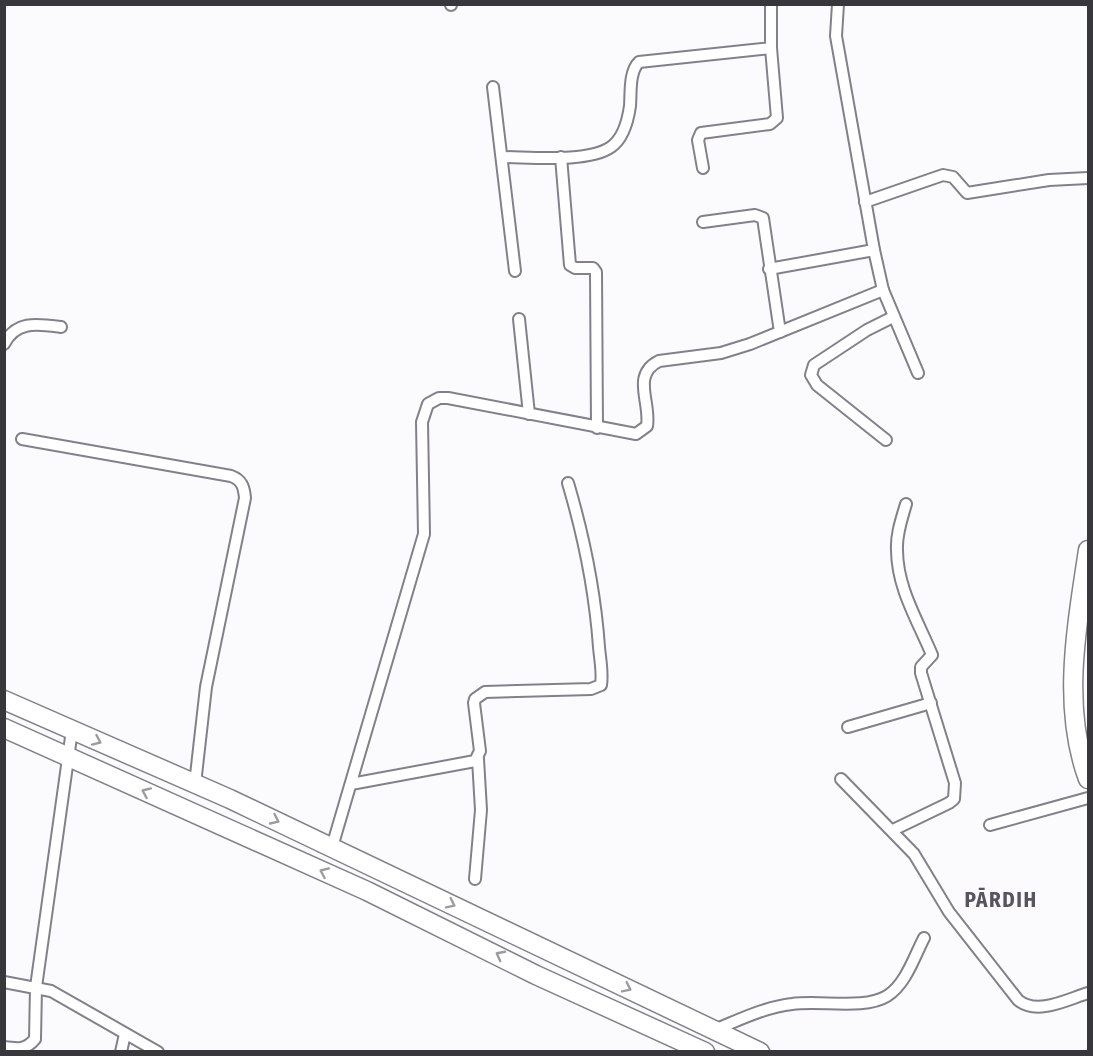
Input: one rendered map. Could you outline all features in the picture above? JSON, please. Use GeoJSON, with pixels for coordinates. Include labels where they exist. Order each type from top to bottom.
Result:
{"type":"FeatureCollection","features":[{"type":"Feature","properties":{"kind":"highway"},"geometry":{"type":"LineString","coordinates":[[1089,550],[1080,605],[1073,695],[1078,744],[1089,779]]}},
{"type":"Feature","properties":{"kind":"highway"},"geometry":{"type":"LineString","coordinates":[[1089,628],[1084,705],[1089,746]]}},
{"type":"Feature","properties":{"kind":"highway"},"geometry":{"type":"LineString","coordinates":[[4,700],[332,847],[760,1052]]}},
{"type":"Feature","properties":{"kind":"highway"},"geometry":{"type":"LineString","coordinates":[[4,728],[367,891],[536,975],[705,1052]]}},
{"type":"Feature","properties":{"kind":"highway"},"geometry":{"type":"LineString","coordinates":[[536,975],[550,951]]}},
{"type":"Feature","properties":{"kind":"street"},"geometry":{"type":"LineString","coordinates":[[703,168],[698,140],[701,133],[770,124],[777,118],[771,48],[771,4]]}},
{"type":"Feature","properties":{"kind":"street"},"geometry":{"type":"LineString","coordinates":[[838,4],[836,36],[874,250],[883,290],[918,373]]}},
{"type":"Feature","properties":{"kind":"street"},"geometry":{"type":"LineString","coordinates":[[501,157],[561,157],[600,153],[617,142],[624,130],[633,72],[639,62],[771,48]]}},
{"type":"Feature","properties":{"kind":"street"},"geometry":{"type":"LineString","coordinates":[[493,87],[515,271]]}},
{"type":"Feature","properties":{"kind":"street"},"geometry":{"type":"LineString","coordinates":[[561,157],[570,265],[575,268],[593,268],[596,272],[597,428]]}},
{"type":"Feature","properties":{"kind":"street"},"geometry":{"type":"LineString","coordinates":[[865,202],[943,175],[952,177],[963,190],[974,193],[1049,180],[1089,178]]}},
{"type":"Feature","properties":{"kind":"street"},"geometry":{"type":"LineString","coordinates":[[703,222],[760,216],[765,223],[769,269],[780,332]]}},
{"type":"Feature","properties":{"kind":"street"},"geometry":{"type":"LineString","coordinates":[[769,269],[874,250]]}},
{"type":"Feature","properties":{"kind":"street"},"geometry":{"type":"LineString","coordinates":[[332,847],[424,534],[424,411],[432,401],[448,398],[630,434],[644,430],[648,419],[643,382],[651,365],[659,361],[721,353],[780,332],[883,290]]}},
{"type":"Feature","properties":{"kind":"street"},"geometry":{"type":"LineString","coordinates":[[886,440],[817,385],[810,375],[814,365],[867,330],[893,317]]}},
{"type":"Feature","properties":{"kind":"street"},"geometry":{"type":"LineString","coordinates":[[519,319],[529,414]]}},
{"type":"Feature","properties":{"kind":"street"},"geometry":{"type":"LineString","coordinates":[[4,344],[15,329],[23,326],[34,323],[61,327]]}},
{"type":"Feature","properties":{"kind":"street"},"geometry":{"type":"LineString","coordinates":[[22,439],[231,476],[238,478],[242,485],[244,498],[206,687],[195,784]]}},
{"type":"Feature","properties":{"kind":"street"},"geometry":{"type":"LineString","coordinates":[[475,879],[481,810],[478,759],[480,751],[474,712],[476,699],[485,692],[591,689],[601,684],[598,624],[590,573],[584,538],[568,483]]}},
{"type":"Feature","properties":{"kind":"street"},"geometry":{"type":"LineString","coordinates":[[893,830],[954,799],[955,783],[921,669],[932,655],[911,612],[898,558],[898,535],[906,504]]}},
{"type":"Feature","properties":{"kind":"street"},"geometry":{"type":"LineString","coordinates":[[848,727],[931,703]]}},
{"type":"Feature","properties":{"kind":"street"},"geometry":{"type":"LineString","coordinates":[[4,1047],[20,1049],[30,1046],[36,1039],[36,987],[70,758],[72,730]]}},
{"type":"Feature","properties":{"kind":"street"},"geometry":{"type":"LineString","coordinates":[[351,784],[466,764],[478,759]]}},
{"type":"Feature","properties":{"kind":"street"},"geometry":{"type":"LineString","coordinates":[[842,779],[914,854],[949,912],[1018,1000],[1025,1006],[1040,1007],[1089,993]]}},
{"type":"Feature","properties":{"kind":"street"},"geometry":{"type":"LineString","coordinates":[[990,825],[1089,798]]}},
{"type":"Feature","properties":{"kind":"street"},"geometry":{"type":"LineString","coordinates":[[714,1030],[764,1010],[791,1004],[873,1003],[890,995],[902,983],[924,938]]}},
{"type":"Feature","properties":{"kind":"street"},"geometry":{"type":"LineString","coordinates":[[4,982],[51,991],[158,1052]]}},
{"type":"Feature","properties":{"kind":"street"},"geometry":{"type":"LineString","coordinates":[[122,1052],[125,1034]]}},
{"type":"Feature","properties":{"kind":"district","name":"PĀRDIH"},"geometry":{"type":"Point","coordinates":[1001,900]}}]}
